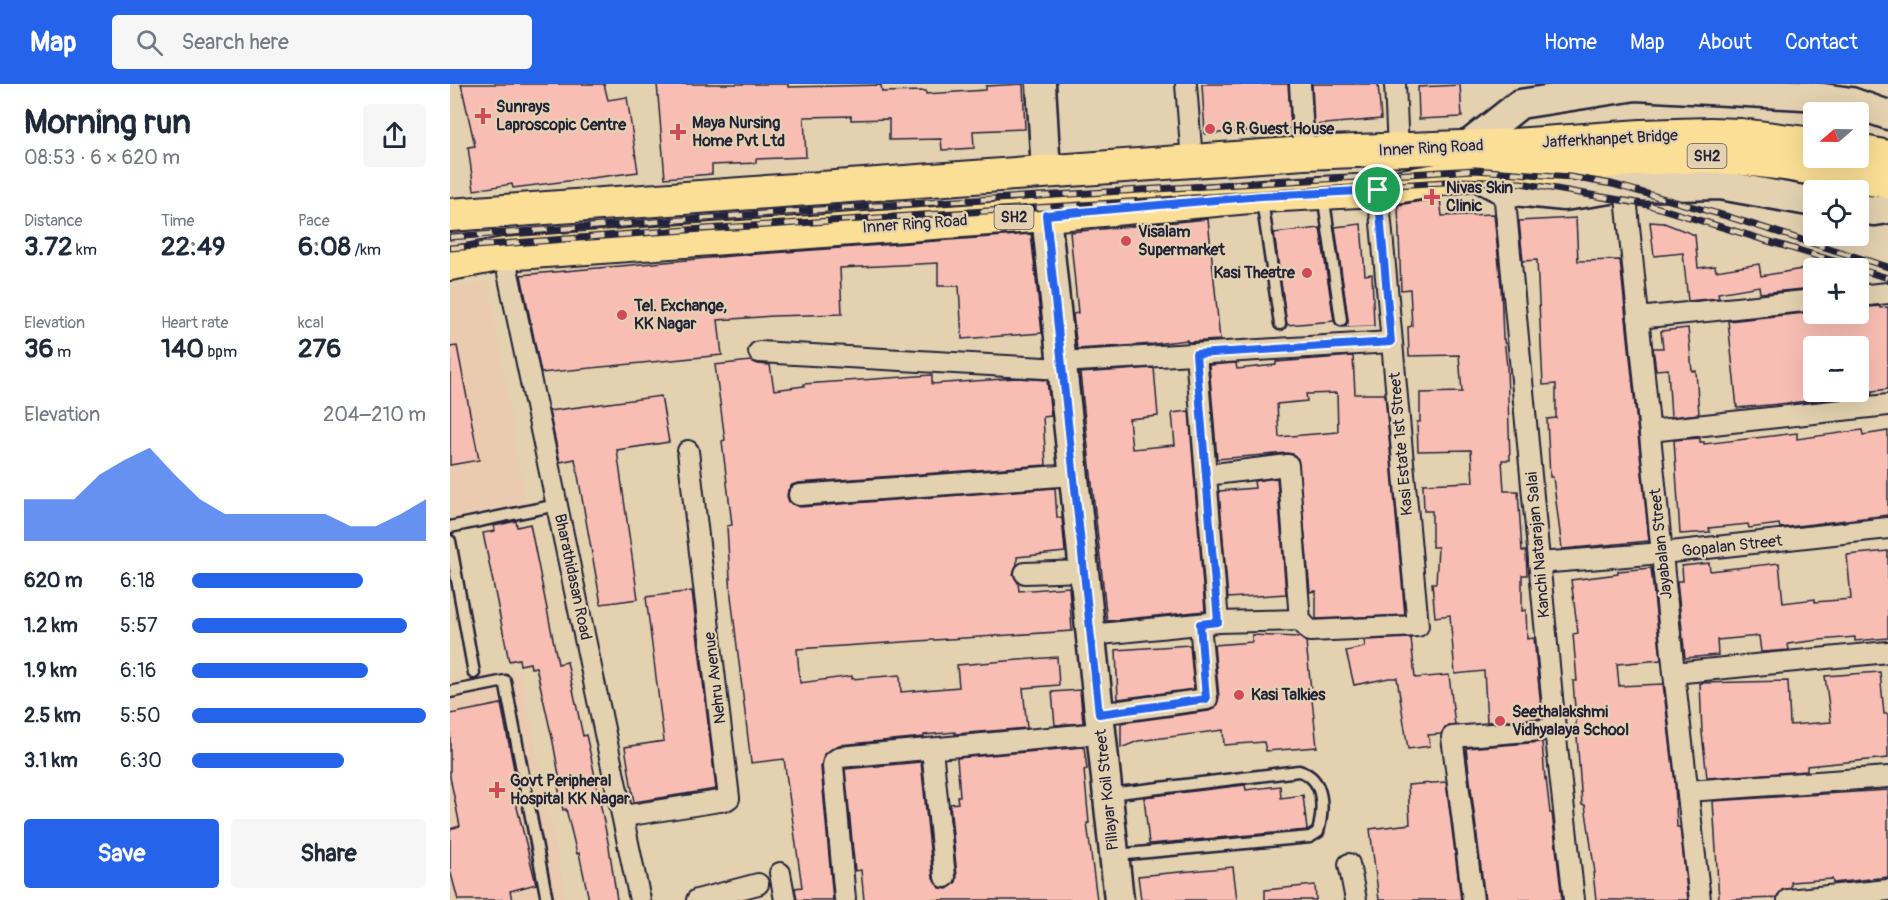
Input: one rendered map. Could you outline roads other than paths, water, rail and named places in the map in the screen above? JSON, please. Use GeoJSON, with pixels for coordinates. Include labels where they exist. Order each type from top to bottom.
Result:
{"type":"FeatureCollection","features":[{"type":"Feature","properties":{"kind":"main road","name":"Jafferkhanpet Bridge"},"geometry":{"type":"LineString","coordinates":[[1514,168],[1641,136],[1740,135],[1803,143]]}},
{"type":"Feature","properties":{"kind":"main road","name":"Inner Ring Road"},"geometry":{"type":"LineString","coordinates":[[450,215],[1304,153],[1398,150],[1470,160],[1503,172],[1514,168]]}},
{"type":"Feature","properties":{"kind":"main road"},"geometry":{"type":"LineString","coordinates":[[1869,153],[1888,157]]}},
{"type":"Feature","properties":{"kind":"main road","name":"Jafferkhanpet Bridge"},"geometry":{"type":"LineString","coordinates":[[1514,168],[1706,156],[1785,164],[1888,182]]}},
{"type":"Feature","properties":{"kind":"main road","name":"Inner Ring Road"},"geometry":{"type":"LineString","coordinates":[[450,264],[504,254],[1046,215],[1261,196],[1378,190],[1470,160]]}},
{"type":"Feature","properties":{"kind":"street"},"geometry":{"type":"LineString","coordinates":[[1041,84],[1046,172]]}},
{"type":"Feature","properties":{"kind":"street"},"geometry":{"type":"LineString","coordinates":[[1186,84],[1192,161]]}},
{"type":"Feature","properties":{"kind":"street"},"geometry":{"type":"LineString","coordinates":[[1300,84],[1304,153]]}},
{"type":"Feature","properties":{"kind":"street"},"geometry":{"type":"LineString","coordinates":[[1395,84],[1398,150]]}},
{"type":"Feature","properties":{"kind":"street"},"geometry":{"type":"LineString","coordinates":[[1470,160],[1520,104],[1636,85],[1804,90],[1851,102],[1888,116]]}},
{"type":"Feature","properties":{"kind":"street"},"geometry":{"type":"LineString","coordinates":[[1514,168],[1564,196],[1625,187],[1720,185],[1803,200]]}},
{"type":"Feature","properties":{"kind":"street","name":"Kanchi Natarajan Salai"},"geometry":{"type":"LineString","coordinates":[[1514,168],[1539,563],[1574,900]]}},
{"type":"Feature","properties":{"kind":"street","name":"Jayabalan Street"},"geometry":{"type":"LineString","coordinates":[[1625,187],[1674,673],[1700,900]]}},
{"type":"Feature","properties":{"kind":"street","name":"Kasi Estate 1st Street"},"geometry":{"type":"LineString","coordinates":[[1300,620],[1310,632],[1418,626],[1378,190]]}},
{"type":"Feature","properties":{"kind":"street"},"geometry":{"type":"LineString","coordinates":[[1869,210],[1888,209]]}},
{"type":"Feature","properties":{"kind":"street","name":"Pillayar Koil Street"},"geometry":{"type":"LineString","coordinates":[[1046,215],[1119,900]]}},
{"type":"Feature","properties":{"kind":"street","name":"Bharathidasan Road"},"geometry":{"type":"LineString","coordinates":[[504,254],[640,900]]}},
{"type":"Feature","properties":{"kind":"street"},"geometry":{"type":"LineString","coordinates":[[1869,295],[1888,293]]}},
{"type":"Feature","properties":{"kind":"street"},"geometry":{"type":"LineString","coordinates":[[1638,318],[1803,301]]}},
{"type":"Feature","properties":{"kind":"street"},"geometry":{"type":"LineString","coordinates":[[759,352],[1062,365],[1391,342]]}},
{"type":"Feature","properties":{"kind":"street"},"geometry":{"type":"LineString","coordinates":[[845,899],[832,766],[834,761],[840,757],[932,749],[1100,723],[1206,699],[1209,623],[1206,475],[1196,354]]}},
{"type":"Feature","properties":{"kind":"street"},"geometry":{"type":"LineString","coordinates":[[1650,431],[1888,405]]}},
{"type":"Feature","properties":{"kind":"street","name":"Nehru Avenue"},"geometry":{"type":"LineString","coordinates":[[624,816],[729,798],[688,451]]}},
{"type":"Feature","properties":{"kind":"street"},"geometry":{"type":"LineString","coordinates":[[1091,635],[1209,623],[1300,620],[1288,465],[1206,475]]}},
{"type":"Feature","properties":{"kind":"street"},"geometry":{"type":"LineString","coordinates":[[799,495],[1073,475]]}},
{"type":"Feature","properties":{"kind":"street","name":"Gopalan Street"},"geometry":{"type":"LineString","coordinates":[[1539,563],[1662,554],[1888,528]]}},
{"type":"Feature","properties":{"kind":"street"},"geometry":{"type":"LineString","coordinates":[[1025,573],[1084,571]]}},
{"type":"Feature","properties":{"kind":"street"},"geometry":{"type":"LineString","coordinates":[[1674,673],[1888,652]]}},
{"type":"Feature","properties":{"kind":"street"},"geometry":{"type":"LineString","coordinates":[[1473,900],[1452,737],[1555,729]]}},
{"type":"Feature","properties":{"kind":"street"},"geometry":{"type":"LineString","coordinates":[[932,749],[945,877]]}},
{"type":"Feature","properties":{"kind":"street"},"geometry":{"type":"LineString","coordinates":[[1688,791],[1888,777]]}},
{"type":"Feature","properties":{"kind":"street"},"geometry":{"type":"LineString","coordinates":[[1349,864],[1356,900]]}},
{"type":"Feature","properties":{"kind":"street"},"geometry":{"type":"LineString","coordinates":[[780,873],[784,900]]}},
{"type":"Feature","properties":{"kind":"street"},"geometry":{"type":"LineString","coordinates":[[697,900],[758,884]]}},
{"type":"Feature","properties":{"kind":"street"},"geometry":{"type":"LineString","coordinates":[[1793,900],[1888,890]]}},
{"type":"Feature","properties":{"kind":"lane"},"geometry":{"type":"LineString","coordinates":[[1323,194],[1341,320]]}},
{"type":"Feature","properties":{"kind":"lane"},"geometry":{"type":"LineString","coordinates":[[1261,196],[1280,324]]}},
{"type":"Feature","properties":{"kind":"lane"},"geometry":{"type":"LineString","coordinates":[[450,527],[557,505]]}},
{"type":"Feature","properties":{"kind":"lane"},"geometry":{"type":"LineString","coordinates":[[450,541],[474,673]]}},
{"type":"Feature","properties":{"kind":"lane"},"geometry":{"type":"LineString","coordinates":[[450,692],[505,681],[547,900]]}},
{"type":"Feature","properties":{"kind":"lane"},"geometry":{"type":"LineString","coordinates":[[1107,795],[1299,771],[1308,773],[1316,781],[1319,789],[1321,820],[1318,832],[1310,837],[1114,855]]}},
{"type":"Feature","properties":{"kind":"railway"},"geometry":{"type":"LineString","coordinates":[[450,237],[856,207],[1475,170],[1570,177],[1612,184],[1726,216],[1888,267]]}},
{"type":"Feature","properties":{"kind":"railway"},"geometry":{"type":"LineString","coordinates":[[450,248],[656,232],[1460,181],[1521,183],[1649,205],[1824,258]]}},
{"type":"Feature","properties":{"kind":"railway"},"geometry":{"type":"LineString","coordinates":[[1869,272],[1888,278]]}},
{"type":"Feature","properties":{"kind":"place","name":"Sunrays Laproscopic Centre"},"geometry":{"type":"Point","coordinates":[483,116]}},
{"type":"Feature","properties":{"kind":"place","name":"G R Guest House"},"geometry":{"type":"Point","coordinates":[1210,129]}},
{"type":"Feature","properties":{"kind":"place","name":"Maya Nursing Home Pvt Ltd"},"geometry":{"type":"Point","coordinates":[678,132]}},
{"type":"Feature","properties":{"kind":"place","name":"Nivas Skin Clinic"},"geometry":{"type":"Point","coordinates":[1432,197]}},
{"type":"Feature","properties":{"kind":"place","name":"Visalam Supermarket"},"geometry":{"type":"Point","coordinates":[1126,241]}},
{"type":"Feature","properties":{"kind":"place","name":"Kasi Theatre"},"geometry":{"type":"Point","coordinates":[1307,273]}},
{"type":"Feature","properties":{"kind":"place","name":"Tel. Exchange, KK Nagar"},"geometry":{"type":"Point","coordinates":[622,315]}},
{"type":"Feature","properties":{"kind":"place","name":"Kasi Talkies"},"geometry":{"type":"Point","coordinates":[1239,695]}},
{"type":"Feature","properties":{"kind":"place","name":"Seethalakshmi Vidhyalaya School"},"geometry":{"type":"Point","coordinates":[1500,721]}},
{"type":"Feature","properties":{"kind":"place","name":"Govt Peripheral Hospital KK Nagar"},"geometry":{"type":"Point","coordinates":[497,790]}}]}
